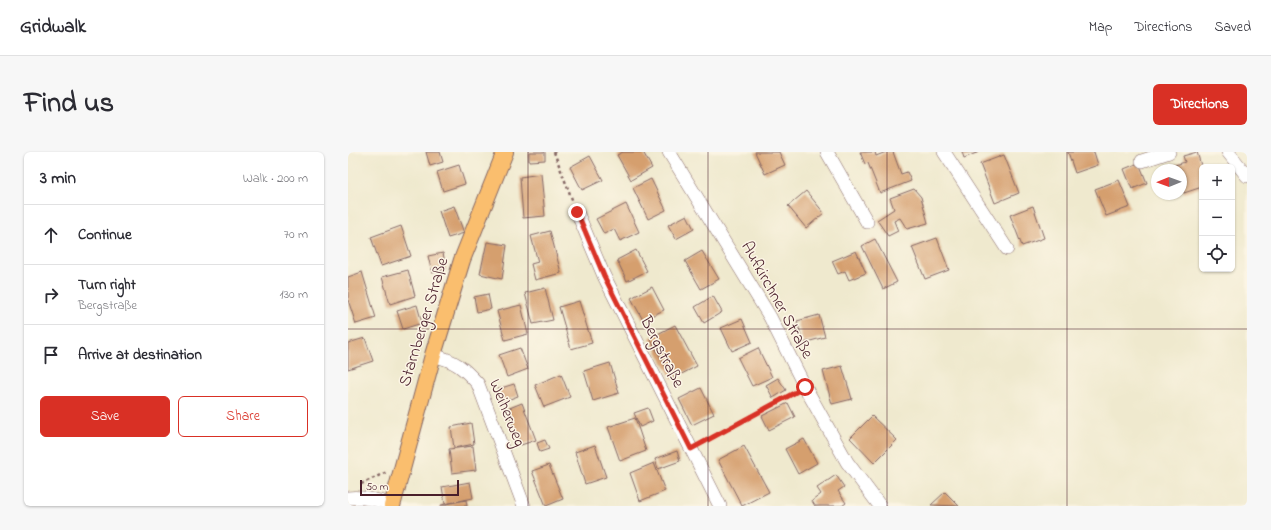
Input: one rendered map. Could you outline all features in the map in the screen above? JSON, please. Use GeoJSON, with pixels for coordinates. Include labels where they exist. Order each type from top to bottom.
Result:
{"type":"FeatureCollection","features":[{"type":"Feature","properties":{"kind":"main road","name":"Starnberger Straße"},"geometry":{"type":"LineString","coordinates":[[392,505],[433,355],[462,260],[505,152]]}},
{"type":"Feature","properties":{"kind":"street","name":"Aufkirchner Straße"},"geometry":{"type":"LineString","coordinates":[[670,152],[770,318],[805,387],[847,462],[880,506]]}},
{"type":"Feature","properties":{"kind":"street"},"geometry":{"type":"LineString","coordinates":[[827,152],[867,222]]}},
{"type":"Feature","properties":{"kind":"street"},"geometry":{"type":"LineString","coordinates":[[944,152],[1007,249]]}},
{"type":"Feature","properties":{"kind":"street"},"geometry":{"type":"LineString","coordinates":[[1142,161],[1169,152]]}},
{"type":"Feature","properties":{"kind":"street"},"geometry":{"type":"LineString","coordinates":[[1228,152],[1247,176]]}},
{"type":"Feature","properties":{"kind":"street","name":"Bergstraße"},"geometry":{"type":"LineString","coordinates":[[577,212],[604,276],[720,506]]}},
{"type":"Feature","properties":{"kind":"street","name":"Weiherweg"},"geometry":{"type":"LineString","coordinates":[[433,355],[450,360],[466,370],[478,384],[524,506]]}},
{"type":"Feature","properties":{"kind":"street"},"geometry":{"type":"LineString","coordinates":[[351,493],[355,497],[373,499],[392,505]]}},
{"type":"Feature","properties":{"kind":"path"},"geometry":{"type":"LineString","coordinates":[[554,152],[577,212]]}},
{"type":"Feature","properties":{"kind":"path"},"geometry":{"type":"LineString","coordinates":[[691,449],[805,387]]}},
{"type":"Feature","properties":{"kind":"path"},"geometry":{"type":"LineString","coordinates":[[351,493],[388,471]]}},
{"type":"Feature","properties":{"kind":"building"},"geometry":{"type":"Polygon","coordinates":[[[426,152],[440,152],[443,162],[430,166],[426,152]]]}},
{"type":"Feature","properties":{"kind":"building"},"geometry":{"type":"Polygon","coordinates":[[[529,152],[545,152],[545,160],[529,161],[529,152]]]}},
{"type":"Feature","properties":{"kind":"building"},"geometry":{"type":"Polygon","coordinates":[[[623,152],[643,152],[652,168],[631,180],[617,155],[623,152]]]}},
{"type":"Feature","properties":{"kind":"building"},"geometry":{"type":"Polygon","coordinates":[[[755,152],[779,152],[785,165],[765,174],[755,152]]]}},
{"type":"Feature","properties":{"kind":"building"},"geometry":{"type":"Polygon","coordinates":[[[860,152],[875,152],[876,156],[886,152],[893,152],[901,174],[907,172],[911,181],[880,193],[868,163],[865,164],[860,152]]]}},
{"type":"Feature","properties":{"kind":"building"},"geometry":{"type":"Polygon","coordinates":[[[962,152],[979,152],[964,158],[962,152]]]}},
{"type":"Feature","properties":{"kind":"building"},"geometry":{"type":"Polygon","coordinates":[[[1068,152],[1094,152],[1098,165],[1075,173],[1068,152]]]}},
{"type":"Feature","properties":{"kind":"building"},"geometry":{"type":"Polygon","coordinates":[[[1197,152],[1201,164],[1199,164],[1199,188],[1187,192],[1187,164],[1178,164],[1185,162],[1183,156],[1197,152]]]}},
{"type":"Feature","properties":{"kind":"building"},"geometry":{"type":"Polygon","coordinates":[[[1004,155],[1019,193],[995,203],[980,164],[1004,155]]]}},
{"type":"Feature","properties":{"kind":"building"},"geometry":{"type":"Polygon","coordinates":[[[590,156],[603,180],[582,190],[570,167],[590,156]]]}},
{"type":"Feature","properties":{"kind":"building"},"geometry":{"type":"Polygon","coordinates":[[[1139,163],[1147,183],[1132,189],[1124,169],[1139,163]]]}},
{"type":"Feature","properties":{"kind":"building"},"geometry":{"type":"Polygon","coordinates":[[[459,165],[465,184],[443,191],[437,172],[459,165]]]}},
{"type":"Feature","properties":{"kind":"building"},"geometry":{"type":"Polygon","coordinates":[[[541,174],[545,216],[523,218],[520,177],[541,174]]]}},
{"type":"Feature","properties":{"kind":"building"},"geometry":{"type":"Polygon","coordinates":[[[651,179],[666,210],[648,219],[633,188],[651,179]]]}},
{"type":"Feature","properties":{"kind":"building"},"geometry":{"type":"Polygon","coordinates":[[[1119,180],[1130,207],[1106,216],[1095,189],[1119,180]]]}},
{"type":"Feature","properties":{"kind":"building"},"geometry":{"type":"Polygon","coordinates":[[[914,189],[921,197],[928,223],[907,229],[900,218],[894,221],[898,231],[888,236],[877,220],[894,209],[890,198],[914,189]]]}},
{"type":"Feature","properties":{"kind":"building"},"geometry":{"type":"Polygon","coordinates":[[[806,191],[824,213],[806,228],[788,206],[806,191]]]}},
{"type":"Feature","properties":{"kind":"building"},"geometry":{"type":"Polygon","coordinates":[[[626,204],[639,232],[620,241],[614,229],[604,234],[596,219],[626,204]]]}},
{"type":"Feature","properties":{"kind":"building"},"geometry":{"type":"Polygon","coordinates":[[[454,206],[464,233],[448,238],[439,211],[454,206]]]}},
{"type":"Feature","properties":{"kind":"building"},"geometry":{"type":"Polygon","coordinates":[[[1033,206],[1044,238],[1022,246],[1010,215],[1033,206]]]}},
{"type":"Feature","properties":{"kind":"building"},"geometry":{"type":"Polygon","coordinates":[[[687,215],[694,229],[676,239],[668,225],[687,215]]]}},
{"type":"Feature","properties":{"kind":"building"},"geometry":{"type":"Polygon","coordinates":[[[401,226],[411,256],[381,266],[371,237],[401,226]]]}},
{"type":"Feature","properties":{"kind":"building"},"geometry":{"type":"Polygon","coordinates":[[[550,231],[561,273],[535,280],[531,264],[538,262],[531,236],[550,231]]]}},
{"type":"Feature","properties":{"kind":"building"},"geometry":{"type":"Polygon","coordinates":[[[937,238],[949,270],[925,279],[912,247],[937,238]]]}},
{"type":"Feature","properties":{"kind":"building"},"geometry":{"type":"Polygon","coordinates":[[[875,239],[897,282],[883,289],[862,246],[875,239]]]}},
{"type":"Feature","properties":{"kind":"building"},"geometry":{"type":"Polygon","coordinates":[[[487,242],[507,245],[502,279],[480,274],[487,242]]]}},
{"type":"Feature","properties":{"kind":"building"},"geometry":{"type":"Polygon","coordinates":[[[636,250],[647,271],[627,281],[617,260],[636,250]]]}},
{"type":"Feature","properties":{"kind":"building"},"geometry":{"type":"Polygon","coordinates":[[[702,251],[719,279],[701,289],[685,261],[702,251]]]}},
{"type":"Feature","properties":{"kind":"building"},"geometry":{"type":"Polygon","coordinates":[[[856,251],[866,273],[849,280],[845,271],[838,274],[832,261],[856,251]]]}},
{"type":"Feature","properties":{"kind":"building"},"geometry":{"type":"Polygon","coordinates":[[[443,253],[446,269],[432,273],[428,256],[443,253]]]}},
{"type":"Feature","properties":{"kind":"building"},"geometry":{"type":"Polygon","coordinates":[[[408,270],[415,296],[390,304],[382,277],[408,270]]]}},
{"type":"Feature","properties":{"kind":"building"},"geometry":{"type":"Polygon","coordinates":[[[362,272],[376,318],[356,324],[348,300],[348,277],[362,272]]]}},
{"type":"Feature","properties":{"kind":"building"},"geometry":{"type":"Polygon","coordinates":[[[652,287],[664,310],[643,320],[631,298],[652,287]]]}},
{"type":"Feature","properties":{"kind":"building"},"geometry":{"type":"Polygon","coordinates":[[[545,288],[553,320],[533,324],[525,293],[545,288]]]}},
{"type":"Feature","properties":{"kind":"building"},"geometry":{"type":"Polygon","coordinates":[[[488,294],[491,309],[477,312],[474,297],[488,294]]]}},
{"type":"Feature","properties":{"kind":"building"},"geometry":{"type":"Polygon","coordinates":[[[713,296],[722,312],[704,323],[695,307],[713,296]]]}},
{"type":"Feature","properties":{"kind":"building"},"geometry":{"type":"Polygon","coordinates":[[[579,301],[592,343],[571,349],[559,307],[579,301]]]}},
{"type":"Feature","properties":{"kind":"building"},"geometry":{"type":"Polygon","coordinates":[[[417,305],[422,323],[403,329],[397,311],[417,305]]]}},
{"type":"Feature","properties":{"kind":"building"},"geometry":{"type":"Polygon","coordinates":[[[521,305],[528,334],[505,340],[497,311],[521,305]]]}},
{"type":"Feature","properties":{"kind":"building"},"geometry":{"type":"Polygon","coordinates":[[[819,315],[825,337],[803,343],[797,321],[819,315]]]}},
{"type":"Feature","properties":{"kind":"building"},"geometry":{"type":"Polygon","coordinates":[[[742,319],[752,342],[732,351],[721,328],[742,319]]]}},
{"type":"Feature","properties":{"kind":"building"},"geometry":{"type":"Polygon","coordinates":[[[675,325],[697,366],[672,379],[650,338],[675,325]]]}},
{"type":"Feature","properties":{"kind":"building"},"geometry":{"type":"Polygon","coordinates":[[[365,338],[373,361],[348,369],[348,343],[365,338]]]}},
{"type":"Feature","properties":{"kind":"building"},"geometry":{"type":"Polygon","coordinates":[[[520,348],[528,369],[507,377],[499,355],[520,348]]]}},
{"type":"Feature","properties":{"kind":"building"},"geometry":{"type":"Polygon","coordinates":[[[758,348],[772,377],[752,386],[738,358],[758,348]]]}},
{"type":"Feature","properties":{"kind":"building"},"geometry":{"type":"Polygon","coordinates":[[[610,363],[619,393],[593,401],[584,371],[610,363]]]}},
{"type":"Feature","properties":{"kind":"building"},"geometry":{"type":"Polygon","coordinates":[[[842,366],[852,399],[832,404],[823,371],[842,366]]]}},
{"type":"Feature","properties":{"kind":"building"},"geometry":{"type":"Polygon","coordinates":[[[561,374],[570,397],[544,407],[535,385],[561,374]]]}},
{"type":"Feature","properties":{"kind":"building"},"geometry":{"type":"Polygon","coordinates":[[[778,378],[786,390],[773,398],[766,385],[778,378]]]}},
{"type":"Feature","properties":{"kind":"building"},"geometry":{"type":"Polygon","coordinates":[[[514,384],[518,396],[502,402],[498,389],[514,384]]]}},
{"type":"Feature","properties":{"kind":"building"},"geometry":{"type":"Polygon","coordinates":[[[701,388],[714,414],[692,425],[679,399],[701,388]]]}},
{"type":"Feature","properties":{"kind":"building"},"geometry":{"type":"Polygon","coordinates":[[[522,403],[536,440],[521,445],[507,409],[522,403]]]}},
{"type":"Feature","properties":{"kind":"building"},"geometry":{"type":"Polygon","coordinates":[[[788,403],[795,417],[769,430],[762,416],[788,403]]]}},
{"type":"Feature","properties":{"kind":"building"},"geometry":{"type":"Polygon","coordinates":[[[648,408],[653,421],[640,427],[634,413],[648,408]]]}},
{"type":"Feature","properties":{"kind":"building"},"geometry":{"type":"Polygon","coordinates":[[[872,416],[897,440],[874,463],[850,438],[872,416]]]}},
{"type":"Feature","properties":{"kind":"building"},"geometry":{"type":"Polygon","coordinates":[[[635,418],[646,451],[620,461],[608,427],[635,418]]]}},
{"type":"Feature","properties":{"kind":"building"},"geometry":{"type":"Polygon","coordinates":[[[471,423],[474,444],[454,448],[451,427],[471,423]]]}},
{"type":"Feature","properties":{"kind":"building"},"geometry":{"type":"Polygon","coordinates":[[[804,439],[817,463],[798,474],[785,449],[804,439]]]}},
{"type":"Feature","properties":{"kind":"building"},"geometry":{"type":"Polygon","coordinates":[[[545,440],[549,449],[540,452],[537,443],[545,440]]]}},
{"type":"Feature","properties":{"kind":"building"},"geometry":{"type":"Polygon","coordinates":[[[595,445],[606,477],[585,484],[575,452],[595,445]]]}},
{"type":"Feature","properties":{"kind":"building"},"geometry":{"type":"Polygon","coordinates":[[[473,446],[476,470],[452,473],[449,449],[473,446]]]}},
{"type":"Feature","properties":{"kind":"building"},"geometry":{"type":"Polygon","coordinates":[[[744,446],[769,492],[742,506],[718,460],[744,446]]]}},
{"type":"Feature","properties":{"kind":"building"},"geometry":{"type":"Polygon","coordinates":[[[677,451],[680,461],[658,469],[655,459],[677,451]]]}},
{"type":"Feature","properties":{"kind":"building"},"geometry":{"type":"Polygon","coordinates":[[[654,463],[665,491],[640,501],[630,473],[654,463]]]}},
{"type":"Feature","properties":{"kind":"building"},"geometry":{"type":"Polygon","coordinates":[[[549,465],[563,499],[546,506],[532,471],[549,465]]]}},
{"type":"Feature","properties":{"kind":"building"},"geometry":{"type":"Polygon","coordinates":[[[836,475],[844,487],[838,491],[846,503],[842,506],[815,506],[812,501],[821,494],[817,488],[836,475]]]}},
{"type":"Feature","properties":{"kind":"building"},"geometry":{"type":"Polygon","coordinates":[[[470,482],[473,498],[445,504],[442,487],[470,482]]]}},
{"type":"Feature","properties":{"kind":"building"},"geometry":{"type":"Polygon","coordinates":[[[945,492],[959,506],[931,505],[945,492]]]}},
{"type":"Feature","properties":{"kind":"building"},"geometry":{"type":"Polygon","coordinates":[[[466,500],[467,506],[441,506],[441,505],[466,500]]]}},
{"type":"Feature","properties":{"kind":"route"},"geometry":{"type":"LineString","coordinates":[[577,212],[604,276],[691,449],[805,387]]}}]}
